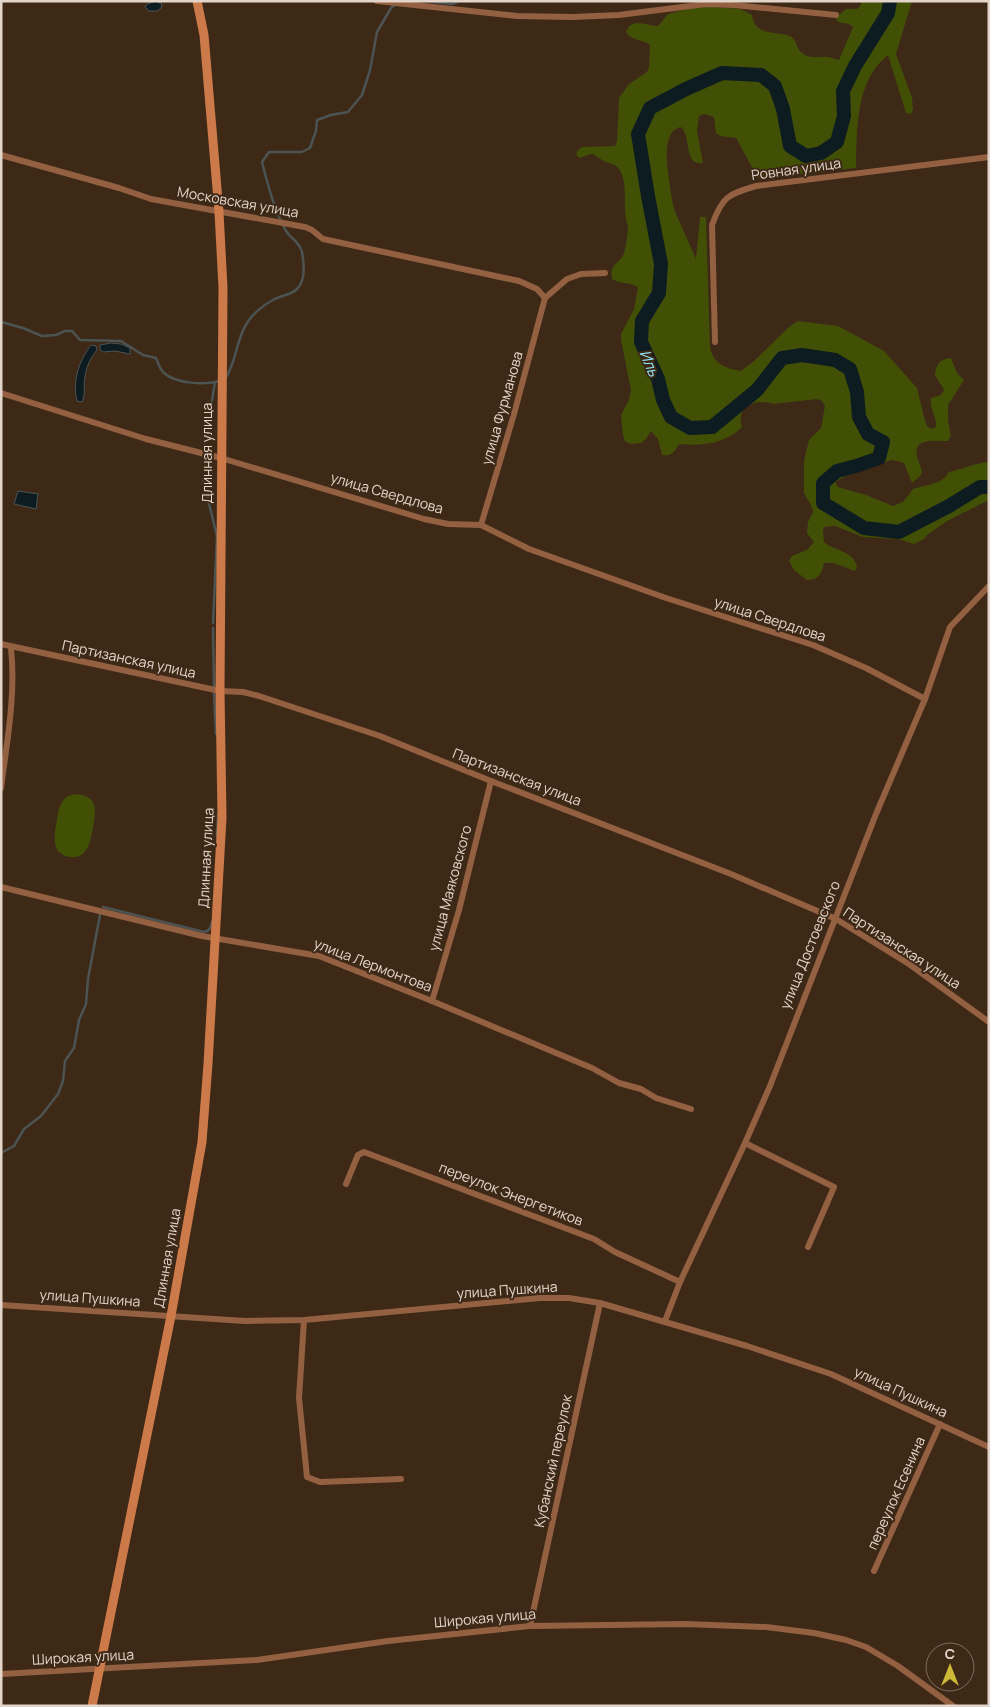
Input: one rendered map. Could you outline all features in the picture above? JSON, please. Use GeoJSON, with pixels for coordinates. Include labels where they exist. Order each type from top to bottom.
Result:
{"type":"FeatureCollection","features":[{"type":"Feature","properties":{"kind":"main road","name":"Длинная улица"},"geometry":{"type":"LineString","coordinates":[[92,1706],[171,1316],[202,1142],[215,938],[222,818],[220,458],[223,288],[219,212],[204,35],[197,1]]}},
{"type":"Feature","properties":{"kind":"street"},"geometry":{"type":"LineString","coordinates":[[377,1],[526,16],[619,16],[706,4],[836,15]]}},
{"type":"Feature","properties":{"kind":"street","name":"Московская улица"},"geometry":{"type":"LineString","coordinates":[[1,155],[119,188],[151,200],[294,224],[312,230],[323,239],[519,282],[538,289],[545,298]]}},
{"type":"Feature","properties":{"kind":"street","name":"Ровная улица"},"geometry":{"type":"LineString","coordinates":[[715,342],[712,225],[718,208],[724,199],[740,190],[756,186],[989,157]]}},
{"type":"Feature","properties":{"kind":"street"},"geometry":{"type":"LineString","coordinates":[[545,298],[567,279],[581,274],[605,273]]}},
{"type":"Feature","properties":{"kind":"street","name":"улица Фурманова"},"geometry":{"type":"LineString","coordinates":[[481,525],[514,414],[545,298]]}},
{"type":"Feature","properties":{"kind":"street","name":"улица Свердлова"},"geometry":{"type":"LineString","coordinates":[[1,393],[146,439],[220,458],[424,518],[448,524],[481,525],[547,556],[666,598],[814,646],[866,668],[925,699]]}},
{"type":"Feature","properties":{"kind":"street","name":"улица Достоевского"},"geometry":{"type":"LineString","coordinates":[[665,1321],[680,1282],[770,1086],[876,814],[925,699],[950,627],[989,586]]}},
{"type":"Feature","properties":{"kind":"street","name":"Партизанская улица"},"geometry":{"type":"LineString","coordinates":[[1,644],[11,648],[62,656],[220,691],[243,692],[380,736],[731,874],[836,919],[909,964],[989,1022]]}},
{"type":"Feature","properties":{"kind":"street"},"geometry":{"type":"LineString","coordinates":[[1,788],[11,714],[13,670],[11,648]]}},
{"type":"Feature","properties":{"kind":"street","name":"улица Маяковского"},"geometry":{"type":"LineString","coordinates":[[432,1001],[459,910],[491,781]]}},
{"type":"Feature","properties":{"kind":"street","name":"улица Лермонтова"},"geometry":{"type":"LineString","coordinates":[[1,888],[215,938],[319,956],[592,1068],[619,1083],[641,1089],[656,1098],[691,1109]]}},
{"type":"Feature","properties":{"kind":"street"},"geometry":{"type":"LineString","coordinates":[[745,1143],[834,1187],[808,1247]]}},
{"type":"Feature","properties":{"kind":"street","name":"переулок Энергетиков"},"geometry":{"type":"LineString","coordinates":[[346,1184],[358,1155],[364,1152],[594,1240],[615,1252],[680,1282]]}},
{"type":"Feature","properties":{"kind":"street","name":"улица Пушкина"},"geometry":{"type":"LineString","coordinates":[[1,1305],[246,1321],[304,1320],[540,1298],[569,1298],[600,1303],[665,1321],[831,1374],[989,1447]]}},
{"type":"Feature","properties":{"kind":"street","name":"Кубанский переулок"},"geometry":{"type":"LineString","coordinates":[[530,1626],[600,1303]]}},
{"type":"Feature","properties":{"kind":"street"},"geometry":{"type":"LineString","coordinates":[[304,1320],[299,1398],[307,1477],[320,1482],[401,1479]]}},
{"type":"Feature","properties":{"kind":"street","name":"переулок Есенина"},"geometry":{"type":"LineString","coordinates":[[874,1572],[940,1424]]}},
{"type":"Feature","properties":{"kind":"street","name":"Широкая улица"},"geometry":{"type":"LineString","coordinates":[[1,1674],[257,1660],[388,1641],[530,1626],[685,1624],[766,1627],[846,1640],[866,1647],[898,1666],[953,1706]]}},
{"type":"Feature","properties":{"kind":"green space"},"geometry":{"type":"Polygon","coordinates":[[[861,1],[912,1],[896,54],[912,98],[913,109],[911,114],[906,113],[888,55],[869,78],[864,92],[858,122],[856,168],[758,178],[736,138],[720,136],[716,133],[714,117],[704,114],[699,116],[697,131],[703,163],[697,163],[690,156],[686,137],[681,127],[674,130],[670,136],[667,152],[674,209],[696,259],[700,217],[706,217],[710,347],[717,361],[741,371],[798,321],[838,326],[884,351],[917,388],[925,421],[931,429],[936,427],[931,398],[941,395],[944,390],[935,375],[938,365],[941,361],[951,358],[957,373],[964,380],[948,405],[951,436],[948,441],[926,441],[918,446],[917,456],[922,472],[912,483],[904,463],[893,460],[835,482],[838,487],[866,495],[893,506],[903,502],[913,489],[938,482],[949,472],[989,462],[989,500],[947,521],[924,539],[914,544],[898,539],[863,537],[835,526],[824,527],[824,542],[847,554],[855,561],[857,566],[855,571],[834,563],[824,563],[819,575],[814,579],[807,580],[794,570],[789,561],[792,556],[807,550],[814,542],[807,533],[808,522],[813,512],[804,493],[804,461],[809,440],[821,428],[825,406],[822,401],[817,399],[773,404],[766,402],[754,403],[744,409],[741,420],[742,427],[735,433],[713,443],[679,444],[670,455],[662,455],[658,439],[651,431],[641,443],[630,444],[625,441],[621,415],[629,400],[631,390],[621,334],[634,309],[638,287],[612,279],[611,273],[613,266],[624,253],[628,230],[623,179],[618,168],[594,154],[580,158],[576,155],[582,147],[615,146],[617,141],[619,98],[629,84],[647,72],[650,45],[628,35],[626,32],[632,24],[640,23],[658,26],[668,14],[697,6],[741,9],[752,15],[754,22],[761,30],[792,37],[799,50],[804,54],[811,57],[829,57],[839,60],[853,27],[849,24],[838,22],[836,18],[846,9],[857,9],[861,5],[861,1]]]}},
{"type":"Feature","properties":{"kind":"green space"},"geometry":{"type":"Polygon","coordinates":[[[76,794],[83,795],[92,801],[95,816],[91,839],[87,849],[81,855],[70,857],[63,855],[56,847],[55,830],[58,812],[64,799],[76,794]]]}},
{"type":"Feature","properties":{"kind":"shaded area"},"geometry":{"type":"Polygon","coordinates":[[[156,1],[162,4],[161,8],[157,11],[149,11],[145,7],[147,4],[156,1]]]}},
{"type":"Feature","properties":{"kind":"shaded area"},"geometry":{"type":"Polygon","coordinates":[[[121,344],[130,348],[130,354],[115,351],[103,352],[100,349],[100,345],[121,344]]]}},
{"type":"Feature","properties":{"kind":"shaded area"},"geometry":{"type":"Polygon","coordinates":[[[91,345],[96,346],[97,350],[86,370],[82,402],[77,401],[76,379],[80,364],[91,345]]]}},
{"type":"Feature","properties":{"kind":"shaded area"},"geometry":{"type":"Polygon","coordinates":[[[18,491],[38,494],[36,509],[14,504],[18,491]]]}},
{"type":"Feature","properties":{"kind":"waterway"},"geometry":{"type":"LineString","coordinates":[[425,1],[452,4],[459,1]]}},
{"type":"Feature","properties":{"kind":"waterway","name":"Иль"},"geometry":{"type":"LineString","coordinates":[[890,1],[888,13],[855,66],[843,91],[844,116],[837,142],[821,153],[806,156],[790,146],[783,109],[775,86],[761,75],[722,73],[650,108],[638,134],[661,264],[659,293],[642,321],[641,342],[658,379],[663,400],[671,417],[690,428],[712,427],[757,390],[782,358],[802,355],[835,360],[850,369],[857,392],[859,417],[868,434],[883,442],[879,458],[837,471],[823,483],[823,503],[864,528],[899,532],[949,506],[980,487],[989,487]]}},
{"type":"Feature","properties":{"kind":"waterway"},"geometry":{"type":"LineString","coordinates":[[225,379],[232,365],[241,334],[249,320],[263,306],[276,298],[294,291],[300,286],[303,277],[302,252],[299,245],[286,231],[278,215],[262,162],[269,152],[302,152],[310,148],[316,131],[317,120],[348,112],[362,95],[370,70],[377,32],[391,8],[395,5]]}},
{"type":"Feature","properties":{"kind":"waterway"},"geometry":{"type":"LineString","coordinates":[[1,322],[42,336],[72,331],[80,340],[121,341],[143,355],[156,358],[163,372],[169,377],[199,383],[220,381]]}},
{"type":"Feature","properties":{"kind":"waterway"},"geometry":{"type":"LineString","coordinates":[[204,449],[215,382]]}},
{"type":"Feature","properties":{"kind":"waterway"},"geometry":{"type":"LineString","coordinates":[[203,479],[217,536],[213,623]]}},
{"type":"Feature","properties":{"kind":"waterway"},"geometry":{"type":"LineString","coordinates":[[213,628],[214,687]]}},
{"type":"Feature","properties":{"kind":"waterway"},"geometry":{"type":"LineString","coordinates":[[214,694],[216,734]]}},
{"type":"Feature","properties":{"kind":"waterway"},"geometry":{"type":"LineString","coordinates":[[217,836],[218,814]]}},
{"type":"Feature","properties":{"kind":"waterway"},"geometry":{"type":"LineString","coordinates":[[103,907],[204,932],[209,930],[212,922]]}},
{"type":"Feature","properties":{"kind":"waterway"},"geometry":{"type":"LineString","coordinates":[[1,1153],[14,1146],[24,1129],[41,1116],[58,1094],[63,1081],[65,1061],[74,1048],[79,1020],[86,1004],[88,979],[100,915]]}}]}
